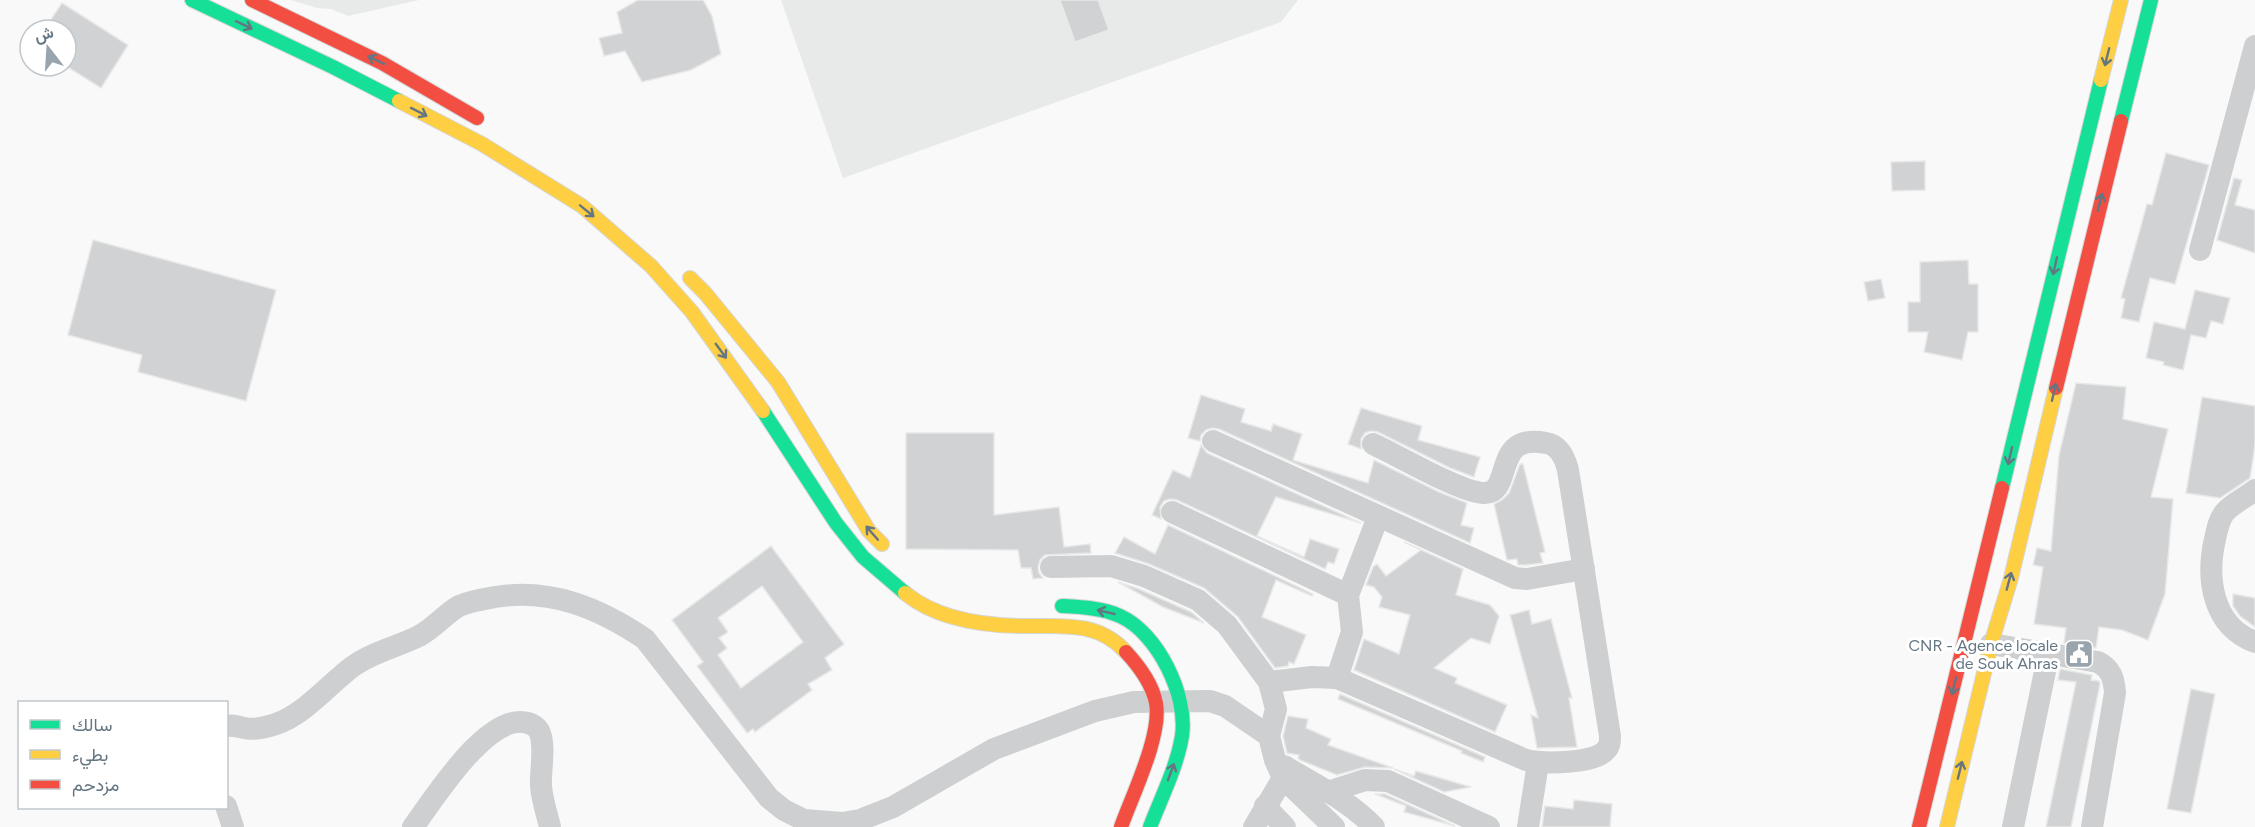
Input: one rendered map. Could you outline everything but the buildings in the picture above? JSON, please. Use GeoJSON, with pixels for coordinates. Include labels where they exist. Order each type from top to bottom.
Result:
{"type":"FeatureCollection","features":[{"type":"Feature","properties":{"kind":"main road"},"geometry":{"type":"LineString","coordinates":[[192,0],[333,67],[471,139],[582,206],[651,266],[692,312],[761,407],[836,523],[863,557],[916,602],[958,619],[1015,626],[1081,626],[1115,640],[1143,671],[1156,703],[1156,724],[1149,752],[1121,827]]}},
{"type":"Feature","properties":{"kind":"main road"},"geometry":{"type":"LineString","coordinates":[[252,0],[382,63],[494,128]]}},
{"type":"Feature","properties":{"kind":"main road"},"geometry":{"type":"LineString","coordinates":[[1919,827],[2121,0]]}},
{"type":"Feature","properties":{"kind":"main road"},"geometry":{"type":"LineString","coordinates":[[1947,827],[1991,644],[2011,578],[2097,213],[2151,0]]}},
{"type":"Feature","properties":{"kind":"main road"},"geometry":{"type":"LineString","coordinates":[[680,268],[705,293],[778,382],[869,531],[891,553]]}},
{"type":"Feature","properties":{"kind":"main road"},"geometry":{"type":"LineString","coordinates":[[1052,606],[1087,607],[1119,615],[1132,623],[1165,660],[1181,701],[1182,735],[1175,761],[1150,827]]}},
{"type":"Feature","properties":{"kind":"street"},"geometry":{"type":"LineString","coordinates":[[2200,250],[2255,46]]}},
{"type":"Feature","properties":{"kind":"street"},"geometry":{"type":"LineString","coordinates":[[1213,441],[1515,578],[1527,579],[1584,569]]}},
{"type":"Feature","properties":{"kind":"street"},"geometry":{"type":"LineString","coordinates":[[1269,682],[1312,677],[1337,678],[1526,760],[1538,763],[1560,763],[1597,756],[1606,752],[1609,746],[1610,736],[1568,470],[1559,450],[1551,444],[1527,441],[1518,444],[1506,462],[1497,487],[1492,492],[1483,494],[1458,486],[1373,444]]}},
{"type":"Feature","properties":{"kind":"street"},"geometry":{"type":"LineString","coordinates":[[2255,490],[2223,514],[2211,555],[2210,577],[2214,596],[2231,628],[2255,642]]}},
{"type":"Feature","properties":{"kind":"street"},"geometry":{"type":"LineString","coordinates":[[1172,512],[1348,595]]}},
{"type":"Feature","properties":{"kind":"street"},"geometry":{"type":"LineString","coordinates":[[1337,678],[1352,639],[1348,595],[1378,517]]}},
{"type":"Feature","properties":{"kind":"street"},"geometry":{"type":"LineString","coordinates":[[1051,567],[1111,566],[1144,576],[1198,600],[1227,626],[1269,682],[1276,709],[1269,736],[1279,769],[1334,827]]}},
{"type":"Feature","properties":{"kind":"street"},"geometry":{"type":"LineString","coordinates":[[228,726],[236,724],[244,728],[255,728],[276,724],[292,716],[353,666],[431,629],[460,606],[477,600],[514,594],[547,595],[576,602],[617,621],[645,639],[769,798],[784,810],[804,820],[817,823],[860,820],[893,807],[994,749],[1095,711],[1134,702],[1210,701],[1225,706],[1269,736]]}},
{"type":"Feature","properties":{"kind":"street"},"geometry":{"type":"LineString","coordinates":[[1991,644],[2049,652],[2098,662],[2108,667],[2115,683],[2115,693],[2092,827]]}},
{"type":"Feature","properties":{"kind":"street"},"geometry":{"type":"LineString","coordinates":[[2013,827],[2049,652]]}},
{"type":"Feature","properties":{"kind":"street"},"geometry":{"type":"LineString","coordinates":[[413,827],[470,751],[506,725],[524,722],[533,724],[539,731],[541,787],[550,827]]}},
{"type":"Feature","properties":{"kind":"street"},"geometry":{"type":"LineString","coordinates":[[1528,827],[1538,763]]}},
{"type":"Feature","properties":{"kind":"street"},"geometry":{"type":"LineString","coordinates":[[1279,769],[1328,792],[1374,827]]}},
{"type":"Feature","properties":{"kind":"street"},"geometry":{"type":"LineString","coordinates":[[1254,827],[1279,769]]}},
{"type":"Feature","properties":{"kind":"street"},"geometry":{"type":"LineString","coordinates":[[1328,792],[1365,780],[1388,780],[1489,827]]}},
{"type":"Feature","properties":{"kind":"street"},"geometry":{"type":"LineString","coordinates":[[1265,806],[1285,827]]}},
{"type":"Feature","properties":{"kind":"street"},"geometry":{"type":"LineString","coordinates":[[227,809],[233,827]]}},
{"type":"Feature","properties":{"kind":"shaded area"},"geometry":{"type":"Polygon","coordinates":[[[291,0],[419,0],[348,16],[331,9],[317,8],[291,0]]]}},
{"type":"Feature","properties":{"kind":"shaded area"},"geometry":{"type":"Polygon","coordinates":[[[781,0],[1298,0],[1281,22],[843,178],[781,0]]]}},
{"type":"Feature","properties":{"kind":"traffic: fast"},"geometry":{"type":"LineString","coordinates":[[192,0],[399,101]]}},
{"type":"Feature","properties":{"kind":"traffic: fast"},"geometry":{"type":"LineString","coordinates":[[2121,121],[2151,0]]}},
{"type":"Feature","properties":{"kind":"traffic: fast"},"geometry":{"type":"LineString","coordinates":[[2002,488],[2101,80]]}},
{"type":"Feature","properties":{"kind":"traffic: fast"},"geometry":{"type":"LineString","coordinates":[[763,411],[836,523],[863,557],[905,593]]}},
{"type":"Feature","properties":{"kind":"traffic: fast"},"geometry":{"type":"LineString","coordinates":[[1062,606],[1106,611],[1134,624],[1147,636],[1168,667],[1180,703],[1183,720],[1182,736],[1173,771],[1150,827]]}},
{"type":"Feature","properties":{"kind":"traffic: slow"},"geometry":{"type":"LineString","coordinates":[[2101,80],[2121,0]]}},
{"type":"Feature","properties":{"kind":"traffic: slow"},"geometry":{"type":"LineString","coordinates":[[399,101],[482,144],[582,206],[651,266],[692,312],[763,411]]}},
{"type":"Feature","properties":{"kind":"traffic: slow"},"geometry":{"type":"LineString","coordinates":[[690,278],[778,382],[869,531],[882,544]]}},
{"type":"Feature","properties":{"kind":"traffic: slow"},"geometry":{"type":"LineString","coordinates":[[1947,827],[1991,644],[2011,578],[2056,388]]}},
{"type":"Feature","properties":{"kind":"traffic: slow"},"geometry":{"type":"LineString","coordinates":[[905,593],[930,609],[973,622],[1018,626],[1062,626],[1089,630],[1114,641],[1126,652]]}},
{"type":"Feature","properties":{"kind":"traffic: jam"},"geometry":{"type":"LineString","coordinates":[[252,0],[382,63],[477,118]]}},
{"type":"Feature","properties":{"kind":"traffic: jam"},"geometry":{"type":"LineString","coordinates":[[2056,388],[2121,121]]}},
{"type":"Feature","properties":{"kind":"traffic: jam"},"geometry":{"type":"LineString","coordinates":[[1919,827],[2002,488]]}},
{"type":"Feature","properties":{"kind":"traffic: jam"},"geometry":{"type":"LineString","coordinates":[[1121,827],[1150,748],[1157,716],[1156,703],[1148,682],[1126,652]]}},
{"type":"Feature","properties":{"kind":"place","name":"CNR - Agence locale de Souk Ahras"},"geometry":{"type":"Point","coordinates":[2079,654]}}]}
